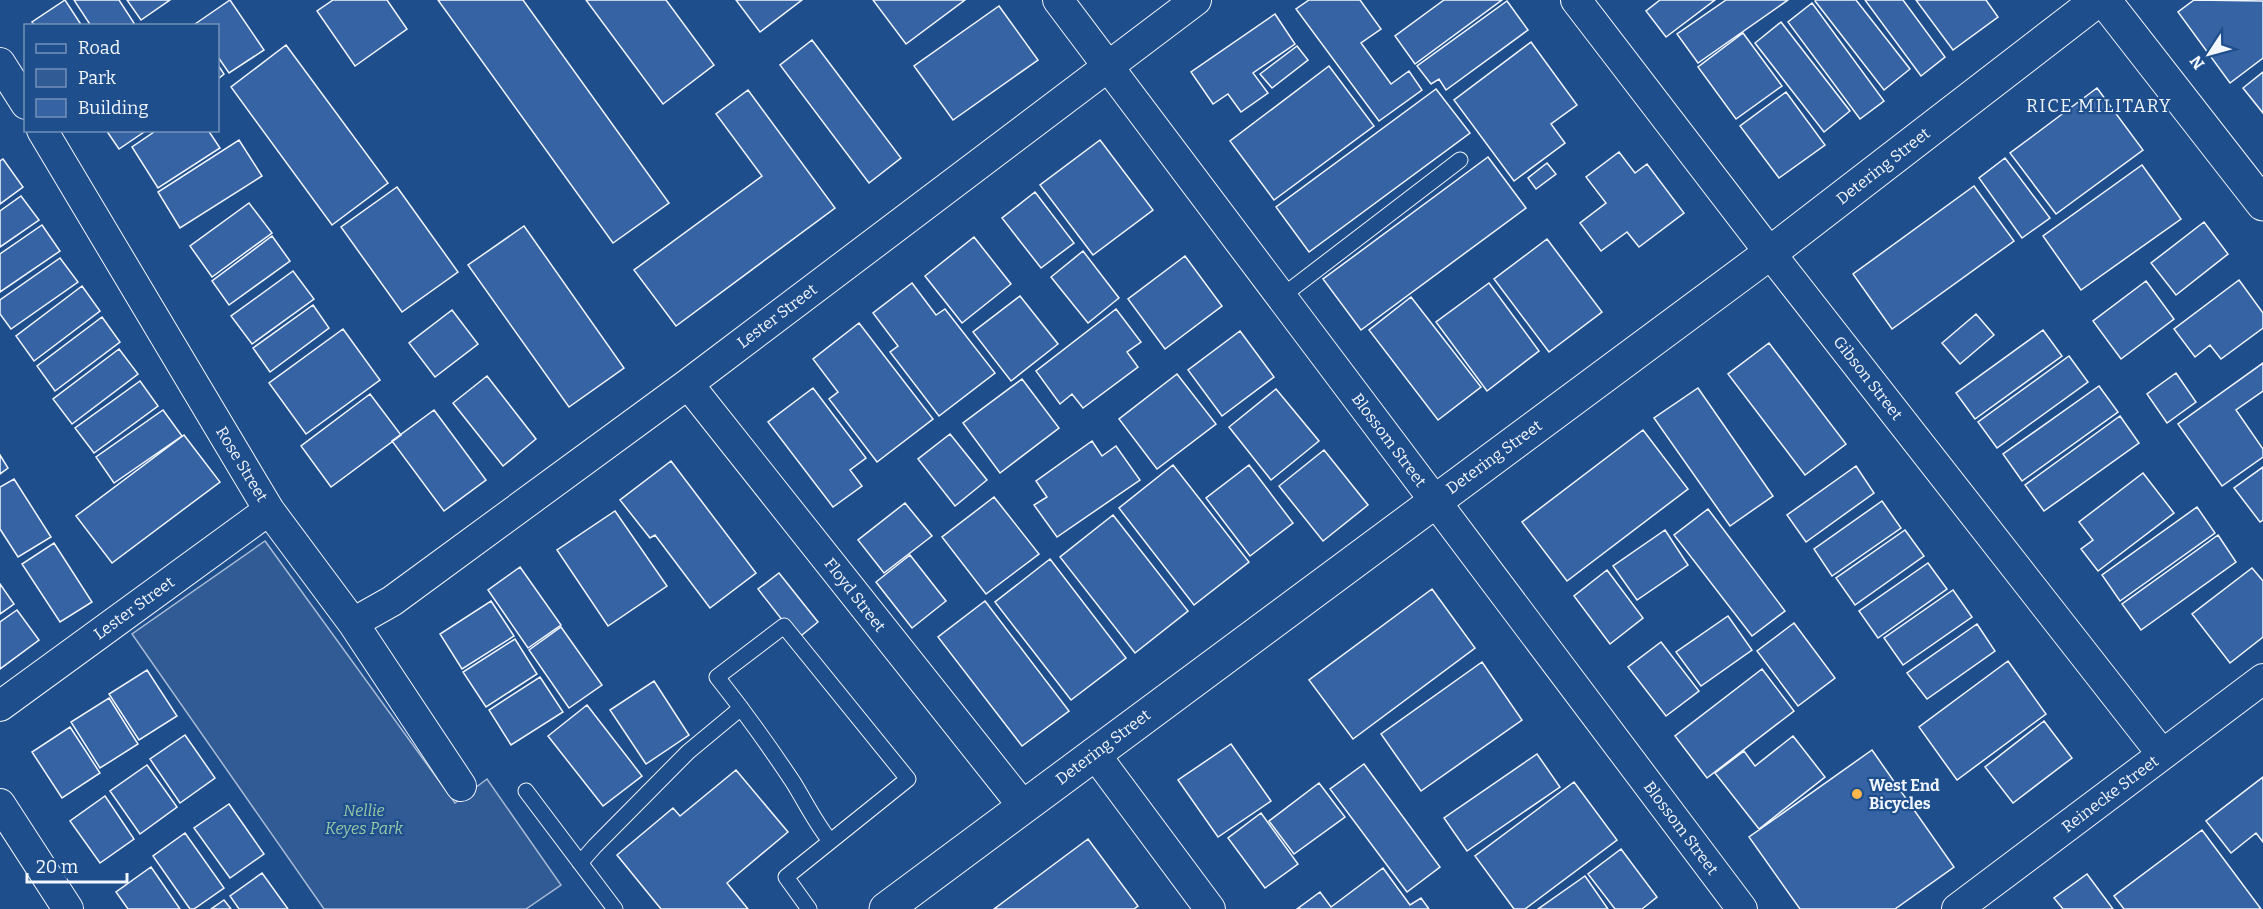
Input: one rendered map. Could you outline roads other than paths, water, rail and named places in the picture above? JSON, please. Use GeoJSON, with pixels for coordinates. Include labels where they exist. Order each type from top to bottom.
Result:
{"type":"FeatureCollection","features":[{"type":"Feature","properties":{"kind":"street","name":"Blossom Street"},"geometry":{"type":"LineString","coordinates":[[1058,0],[1742,909]]}},
{"type":"Feature","properties":{"kind":"street","name":"Lester Street"},"geometry":{"type":"LineString","coordinates":[[353,623],[392,601],[688,384],[1196,0]]}},
{"type":"Feature","properties":{"kind":"street","name":"Gibson Street"},"geometry":{"type":"LineString","coordinates":[[1576,0],[1770,253],[2162,754]]}},
{"type":"Feature","properties":{"kind":"street","name":"Detering Street"},"geometry":{"type":"LineString","coordinates":[[886,909],[1770,253],[2098,0]]}},
{"type":"Feature","properties":{"kind":"street"},"geometry":{"type":"LineString","coordinates":[[2104,0],[2263,204]]}},
{"type":"Feature","properties":{"kind":"street"},"geometry":{"type":"LineString","coordinates":[[0,63],[24,101]]}},
{"type":"Feature","properties":{"kind":"street","name":"Rose Street"},"geometry":{"type":"LineString","coordinates":[[43,132],[269,510],[353,623],[461,786]]}},
{"type":"Feature","properties":{"kind":"street","name":"Floyd Street"},"geometry":{"type":"LineString","coordinates":[[688,384],[1023,806]]}},
{"type":"Feature","properties":{"kind":"street","name":"Lester Street"},"geometry":{"type":"LineString","coordinates":[[0,706],[269,510]]}},
{"type":"Feature","properties":{"kind":"street","name":"Reinecke Street"},"geometry":{"type":"LineString","coordinates":[[1957,909],[2263,679]]}},
{"type":"Feature","properties":{"kind":"street"},"geometry":{"type":"LineString","coordinates":[[1094,753],[1210,909]]}},
{"type":"Feature","properties":{"kind":"street"},"geometry":{"type":"LineString","coordinates":[[0,804],[68,909]]}},
{"type":"Feature","properties":{"kind":"lane"},"geometry":{"type":"LineString","coordinates":[[1281,297],[1460,160]]}},
{"type":"Feature","properties":{"kind":"lane"},"geometry":{"type":"LineString","coordinates":[[809,909],[786,877],[908,779],[784,626],[717,677],[794,784],[813,819],[830,841]]}},
{"type":"Feature","properties":{"kind":"lane"},"geometry":{"type":"LineString","coordinates":[[580,863],[688,752],[741,708]]}},
{"type":"Feature","properties":{"kind":"lane"},"geometry":{"type":"LineString","coordinates":[[526,792],[615,909]]}},
{"type":"Feature","properties":{"kind":"place","name":"West End Bicycles"},"geometry":{"type":"Point","coordinates":[1857,794]}},
{"type":"Feature","properties":{"kind":"district","name":"RICE MILITARY"},"geometry":{"type":"Point","coordinates":[2099,106]}},
{"type":"Feature","properties":{"kind":"park label","name":"Nellie Keyes Park"},"geometry":{"type":"Point","coordinates":[364,819]}}]}
